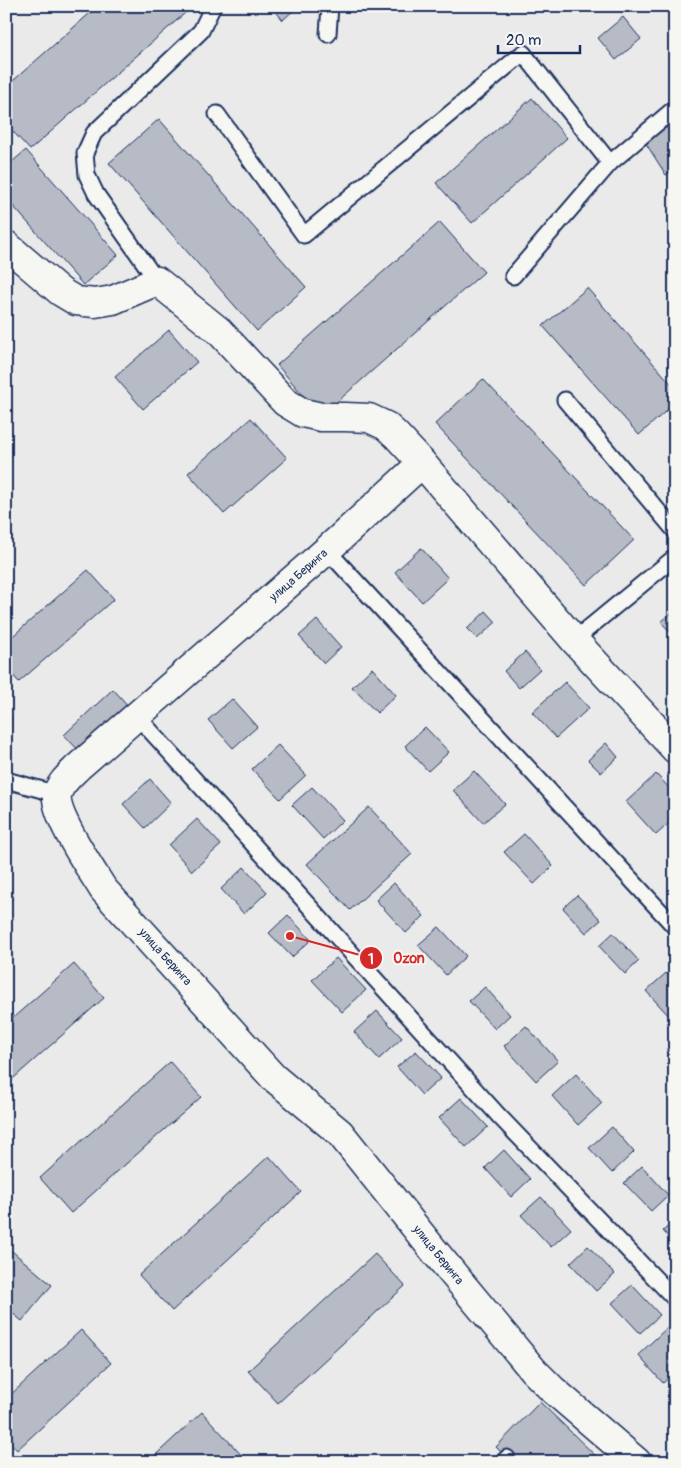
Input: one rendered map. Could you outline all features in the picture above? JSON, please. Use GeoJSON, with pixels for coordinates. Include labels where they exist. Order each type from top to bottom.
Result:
{"type":"FeatureCollection","features":[{"type":"Feature","properties":{"kind":"street"},"geometry":{"type":"LineString","coordinates":[[6,245],[60,292],[76,301],[95,303],[113,300],[157,281],[218,331],[285,402],[303,413],[321,417],[369,418],[386,426],[422,463],[574,640],[675,749]]}},
{"type":"Feature","properties":{"kind":"street","name":"улица Беринга"},"geometry":{"type":"LineString","coordinates":[[422,463],[327,550],[78,767],[64,781],[57,794],[59,810],[81,855],[103,889],[272,1077],[340,1133],[533,1370],[558,1406],[636,1462]]}},
{"type":"Feature","properties":{"kind":"lane"},"geometry":{"type":"LineString","coordinates":[[157,281],[96,194],[87,175],[85,153],[94,133],[201,31],[213,6]]}},
{"type":"Feature","properties":{"kind":"lane"},"geometry":{"type":"LineString","coordinates":[[328,34],[330,6]]}},
{"type":"Feature","properties":{"kind":"lane"},"geometry":{"type":"LineString","coordinates":[[217,114],[304,236],[523,53],[610,163]]}},
{"type":"Feature","properties":{"kind":"lane"},"geometry":{"type":"LineString","coordinates":[[513,276],[610,163],[675,108]]}},
{"type":"Feature","properties":{"kind":"lane"},"geometry":{"type":"LineString","coordinates":[[565,400],[675,531]]}},
{"type":"Feature","properties":{"kind":"lane"},"geometry":{"type":"LineString","coordinates":[[327,550],[675,927]]}},
{"type":"Feature","properties":{"kind":"lane"},"geometry":{"type":"LineString","coordinates":[[574,640],[675,557]]}},
{"type":"Feature","properties":{"kind":"lane"},"geometry":{"type":"LineString","coordinates":[[137,716],[499,1116],[675,1299]]}},
{"type":"Feature","properties":{"kind":"lane"},"geometry":{"type":"LineString","coordinates":[[6,780],[57,794]]}},
{"type":"Feature","properties":{"kind":"building"},"geometry":{"type":"Polygon","coordinates":[[[98,6],[193,6],[30,150],[6,124],[6,87],[98,6]]]}},
{"type":"Feature","properties":{"kind":"building"},"geometry":{"type":"Polygon","coordinates":[[[271,6],[298,6],[283,20],[271,6]]]}},
{"type":"Feature","properties":{"kind":"building"},"geometry":{"type":"Polygon","coordinates":[[[623,17],[641,39],[616,60],[598,38],[623,17]]]}},
{"type":"Feature","properties":{"kind":"building"},"geometry":{"type":"Polygon","coordinates":[[[532,98],[567,138],[472,223],[436,183],[532,98]]]}},
{"type":"Feature","properties":{"kind":"building"},"geometry":{"type":"Polygon","coordinates":[[[159,119],[306,287],[257,331],[109,163],[159,119]]]}},
{"type":"Feature","properties":{"kind":"building"},"geometry":{"type":"Polygon","coordinates":[[[675,122],[675,169],[666,175],[645,142],[675,122]]]}},
{"type":"Feature","properties":{"kind":"building"},"geometry":{"type":"Polygon","coordinates":[[[26,150],[118,255],[83,285],[6,198],[6,167],[26,150]]]}},
{"type":"Feature","properties":{"kind":"building"},"geometry":{"type":"Polygon","coordinates":[[[440,222],[484,272],[321,416],[277,365],[440,222]]]}},
{"type":"Feature","properties":{"kind":"building"},"geometry":{"type":"Polygon","coordinates":[[[587,288],[675,388],[675,403],[639,435],[543,326],[587,288]]]}},
{"type":"Feature","properties":{"kind":"building"},"geometry":{"type":"Polygon","coordinates":[[[169,330],[197,362],[143,409],[115,377],[169,330]]]}},
{"type":"Feature","properties":{"kind":"building"},"geometry":{"type":"Polygon","coordinates":[[[483,379],[634,540],[586,585],[435,424],[483,379]]]}},
{"type":"Feature","properties":{"kind":"building"},"geometry":{"type":"Polygon","coordinates":[[[251,418],[287,458],[224,514],[188,473],[251,418]]]}},
{"type":"Feature","properties":{"kind":"building"},"geometry":{"type":"Polygon","coordinates":[[[421,548],[448,578],[422,602],[395,572],[421,548]]]}},
{"type":"Feature","properties":{"kind":"building"},"geometry":{"type":"Polygon","coordinates":[[[88,570],[114,599],[19,682],[6,668],[6,642],[88,570]]]}},
{"type":"Feature","properties":{"kind":"building"},"geometry":{"type":"Polygon","coordinates":[[[675,610],[675,637],[661,622],[675,610]]]}},
{"type":"Feature","properties":{"kind":"building"},"geometry":{"type":"Polygon","coordinates":[[[486,611],[496,622],[477,639],[467,629],[486,611]]]}},
{"type":"Feature","properties":{"kind":"building"},"geometry":{"type":"Polygon","coordinates":[[[317,620],[341,647],[324,663],[299,636],[317,620]]]}},
{"type":"Feature","properties":{"kind":"building"},"geometry":{"type":"Polygon","coordinates":[[[525,652],[540,669],[519,688],[504,671],[525,652]]]}},
{"type":"Feature","properties":{"kind":"building"},"geometry":{"type":"Polygon","coordinates":[[[372,668],[396,695],[377,713],[352,687],[372,668]]]}},
{"type":"Feature","properties":{"kind":"building"},"geometry":{"type":"Polygon","coordinates":[[[565,682],[589,708],[556,738],[532,712],[565,682]]]}},
{"type":"Feature","properties":{"kind":"building"},"geometry":{"type":"Polygon","coordinates":[[[113,689],[131,709],[82,754],[64,735],[113,689]]]}},
{"type":"Feature","properties":{"kind":"building"},"geometry":{"type":"Polygon","coordinates":[[[232,699],[257,727],[233,748],[208,720],[232,699]]]}},
{"type":"Feature","properties":{"kind":"building"},"geometry":{"type":"Polygon","coordinates":[[[6,713],[12,719],[6,724],[6,713]]]}},
{"type":"Feature","properties":{"kind":"building"},"geometry":{"type":"Polygon","coordinates":[[[425,727],[449,752],[428,771],[405,746],[425,727]]]}},
{"type":"Feature","properties":{"kind":"building"},"geometry":{"type":"Polygon","coordinates":[[[606,743],[618,757],[601,773],[588,760],[606,743]]]}},
{"type":"Feature","properties":{"kind":"building"},"geometry":{"type":"Polygon","coordinates":[[[278,745],[306,775],[280,799],[252,769],[278,745]]]}},
{"type":"Feature","properties":{"kind":"building"},"geometry":{"type":"Polygon","coordinates":[[[474,771],[505,804],[483,823],[453,790],[474,771]]]}},
{"type":"Feature","properties":{"kind":"building"},"geometry":{"type":"Polygon","coordinates":[[[656,774],[675,794],[675,818],[656,835],[626,802],[656,774]]]}},
{"type":"Feature","properties":{"kind":"building"},"geometry":{"type":"Polygon","coordinates":[[[150,779],[171,803],[145,828],[123,804],[150,779]]]}},
{"type":"Feature","properties":{"kind":"building"},"geometry":{"type":"Polygon","coordinates":[[[312,787],[343,820],[323,839],[292,805],[312,787]]]}},
{"type":"Feature","properties":{"kind":"building"},"geometry":{"type":"Polygon","coordinates":[[[369,807],[412,854],[350,910],[307,864],[369,807]]]}},
{"type":"Feature","properties":{"kind":"building"},"geometry":{"type":"Polygon","coordinates":[[[197,819],[221,845],[192,871],[169,845],[197,819]]]}},
{"type":"Feature","properties":{"kind":"building"},"geometry":{"type":"Polygon","coordinates":[[[524,834],[553,866],[534,884],[504,852],[524,834]]]}},
{"type":"Feature","properties":{"kind":"building"},"geometry":{"type":"Polygon","coordinates":[[[244,867],[267,892],[244,914],[221,889],[244,867]]]}},
{"type":"Feature","properties":{"kind":"building"},"geometry":{"type":"Polygon","coordinates":[[[394,883],[424,916],[406,933],[376,900],[394,883]]]}},
{"type":"Feature","properties":{"kind":"building"},"geometry":{"type":"Polygon","coordinates":[[[6,888],[14,897],[6,904],[6,888]]]}},
{"type":"Feature","properties":{"kind":"building"},"geometry":{"type":"Polygon","coordinates":[[[577,895],[601,920],[586,933],[563,908],[577,895]]]}},
{"type":"Feature","properties":{"kind":"building"},"geometry":{"type":"Polygon","coordinates":[[[288,915],[311,940],[292,957],[269,933],[288,915]]]}},
{"type":"Feature","properties":{"kind":"building"},"geometry":{"type":"Polygon","coordinates":[[[439,927],[466,956],[446,975],[418,945],[439,927]]]}},
{"type":"Feature","properties":{"kind":"building"},"geometry":{"type":"Polygon","coordinates":[[[613,933],[639,961],[625,974],[599,946],[613,933]]]}},
{"type":"Feature","properties":{"kind":"building"},"geometry":{"type":"Polygon","coordinates":[[[336,958],[366,990],[342,1012],[312,980],[336,958]]]}},
{"type":"Feature","properties":{"kind":"building"},"geometry":{"type":"Polygon","coordinates":[[[74,964],[104,998],[6,1085],[6,1024],[74,964]]]}},
{"type":"Feature","properties":{"kind":"building"},"geometry":{"type":"Polygon","coordinates":[[[666,973],[675,982],[675,1013],[670,1017],[646,991],[666,973]]]}},
{"type":"Feature","properties":{"kind":"building"},"geometry":{"type":"Polygon","coordinates":[[[485,987],[510,1015],[495,1029],[469,1001],[485,987]]]}},
{"type":"Feature","properties":{"kind":"building"},"geometry":{"type":"Polygon","coordinates":[[[377,1011],[402,1038],[379,1059],[354,1032],[377,1011]]]}},
{"type":"Feature","properties":{"kind":"building"},"geometry":{"type":"Polygon","coordinates":[[[526,1026],[558,1061],[536,1081],[504,1046],[526,1026]]]}},
{"type":"Feature","properties":{"kind":"building"},"geometry":{"type":"Polygon","coordinates":[[[416,1051],[441,1078],[422,1095],[397,1067],[416,1051]]]}},
{"type":"Feature","properties":{"kind":"building"},"geometry":{"type":"Polygon","coordinates":[[[170,1062],[201,1097],[71,1213],[40,1178],[170,1062]]]}},
{"type":"Feature","properties":{"kind":"building"},"geometry":{"type":"Polygon","coordinates":[[[576,1074],[602,1103],[578,1125],[552,1096],[576,1074]]]}},
{"type":"Feature","properties":{"kind":"building"},"geometry":{"type":"Polygon","coordinates":[[[461,1098],[488,1127],[466,1147],[439,1118],[461,1098]]]}},
{"type":"Feature","properties":{"kind":"building"},"geometry":{"type":"Polygon","coordinates":[[[612,1127],[634,1152],[612,1173],[589,1148],[612,1127]]]}},
{"type":"Feature","properties":{"kind":"building"},"geometry":{"type":"Polygon","coordinates":[[[504,1150],[530,1179],[511,1197],[485,1168],[504,1150]]]}},
{"type":"Feature","properties":{"kind":"building"},"geometry":{"type":"Polygon","coordinates":[[[269,1156],[301,1192],[172,1311],[139,1275],[269,1156]]]}},
{"type":"Feature","properties":{"kind":"building"},"geometry":{"type":"Polygon","coordinates":[[[642,1166],[668,1195],[651,1211],[624,1183],[642,1166]]]}},
{"type":"Feature","properties":{"kind":"building"},"geometry":{"type":"Polygon","coordinates":[[[541,1197],[571,1229],[551,1247],[521,1215],[541,1197]]]}},
{"type":"Feature","properties":{"kind":"building"},"geometry":{"type":"Polygon","coordinates":[[[675,1220],[675,1244],[663,1231],[675,1220]]]}},
{"type":"Feature","properties":{"kind":"building"},"geometry":{"type":"Polygon","coordinates":[[[6,1246],[52,1285],[22,1321],[6,1308],[6,1246]]]}},
{"type":"Feature","properties":{"kind":"building"},"geometry":{"type":"Polygon","coordinates":[[[588,1246],[615,1274],[596,1291],[570,1263],[588,1246]]]}},
{"type":"Feature","properties":{"kind":"building"},"geometry":{"type":"Polygon","coordinates":[[[375,1254],[405,1286],[278,1403],[248,1371],[375,1254]]]}},
{"type":"Feature","properties":{"kind":"building"},"geometry":{"type":"Polygon","coordinates":[[[632,1285],[660,1315],[640,1333],[612,1303],[632,1285]]]}},
{"type":"Feature","properties":{"kind":"building"},"geometry":{"type":"Polygon","coordinates":[[[671,1324],[675,1328],[675,1372],[663,1383],[638,1355],[671,1324]]]}},
{"type":"Feature","properties":{"kind":"building"},"geometry":{"type":"Polygon","coordinates":[[[81,1330],[111,1363],[17,1450],[6,1438],[6,1399],[81,1330]]]}},
{"type":"Feature","properties":{"kind":"building"},"geometry":{"type":"Polygon","coordinates":[[[540,1402],[602,1462],[511,1462],[496,1447],[540,1402]]]}},
{"type":"Feature","properties":{"kind":"building"},"geometry":{"type":"Polygon","coordinates":[[[202,1412],[245,1459],[242,1462],[148,1462],[202,1412]]]}},
{"type":"Feature","properties":{"kind":"place","name":"Ozon"},"geometry":{"type":"Point","coordinates":[290,936]}}]}
